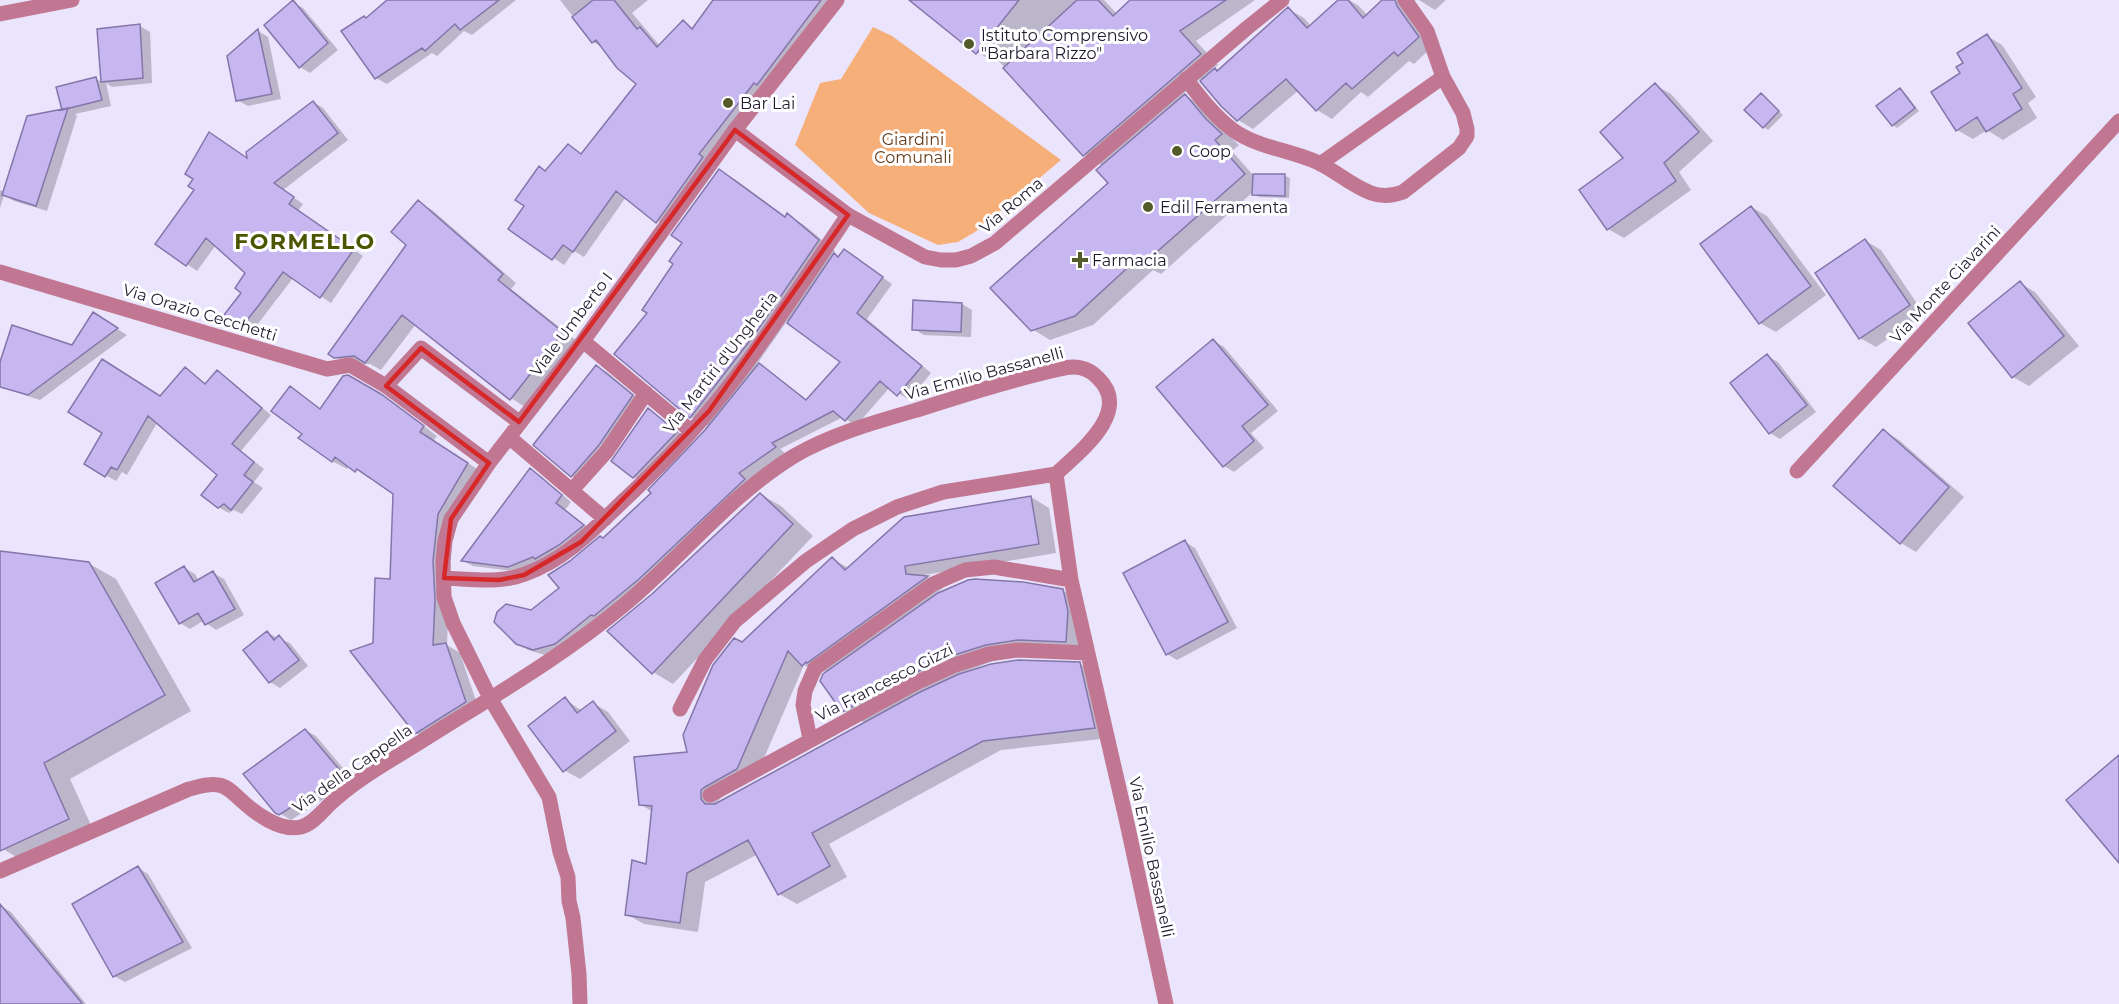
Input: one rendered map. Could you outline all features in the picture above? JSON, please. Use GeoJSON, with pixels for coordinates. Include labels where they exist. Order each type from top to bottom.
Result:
{"type":"FeatureCollection","features":[{"type":"Feature","properties":{"kind":"street"},"geometry":{"type":"LineString","coordinates":[[0,14],[72,0]]}},
{"type":"Feature","properties":{"kind":"street","name":"Viale Umberto I"},"geometry":{"type":"LineString","coordinates":[[580,1004],[579,974],[568,877],[560,852],[549,796],[490,698],[453,623],[444,597],[443,561],[451,519],[489,463],[582,341],[735,130],[837,0]]}},
{"type":"Feature","properties":{"kind":"street","name":"Via Roma"},"geometry":{"type":"LineString","coordinates":[[735,130],[848,215],[925,256],[949,261],[972,256],[995,243],[1282,0]]}},
{"type":"Feature","properties":{"kind":"street"},"geometry":{"type":"LineString","coordinates":[[1185,80],[1215,115],[1241,135],[1320,164],[1344,180],[1372,194],[1394,195],[1409,188],[1459,148],[1467,136],[1463,113],[1443,77],[1427,31],[1416,12],[1405,0]]}},
{"type":"Feature","properties":{"kind":"street"},"geometry":{"type":"LineString","coordinates":[[1320,164],[1443,77]]}},
{"type":"Feature","properties":{"kind":"street","name":"Via Monte Ciavarini"},"geometry":{"type":"LineString","coordinates":[[1797,471],[2119,121]]}},
{"type":"Feature","properties":{"kind":"street","name":"Via Martiri d'Ungheria"},"geometry":{"type":"LineString","coordinates":[[444,578],[499,580],[525,575],[568,552],[605,519],[662,464],[709,411],[768,333],[848,215]]}},
{"type":"Feature","properties":{"kind":"street","name":"Via Orazio Cecchetti"},"geometry":{"type":"LineString","coordinates":[[0,272],[327,369],[350,365],[386,386],[489,463]]}},
{"type":"Feature","properties":{"kind":"street"},"geometry":{"type":"LineString","coordinates":[[582,341],[691,431]]}},
{"type":"Feature","properties":{"kind":"street"},"geometry":{"type":"LineString","coordinates":[[386,386],[421,348],[519,422]]}},
{"type":"Feature","properties":{"kind":"street","name":"Via Emilio Bassanelli"},"geometry":{"type":"LineString","coordinates":[[490,698],[573,644],[623,606],[746,492],[770,472],[798,454],[865,426],[986,389],[1063,368],[1081,368],[1097,376],[1103,384],[1109,400],[1106,419],[1093,439],[1056,474],[1071,580],[1166,1004]]}},
{"type":"Feature","properties":{"kind":"street"},"geometry":{"type":"LineString","coordinates":[[572,490],[607,451],[646,393]]}},
{"type":"Feature","properties":{"kind":"street"},"geometry":{"type":"LineString","coordinates":[[509,437],[605,519]]}},
{"type":"Feature","properties":{"kind":"street"},"geometry":{"type":"LineString","coordinates":[[680,709],[705,660],[735,621],[792,572],[836,540],[881,513],[913,501],[972,487],[1056,474]]}},
{"type":"Feature","properties":{"kind":"street"},"geometry":{"type":"LineString","coordinates":[[810,739],[803,705],[805,691],[815,668],[933,584],[965,570],[994,567],[1071,580]]}},
{"type":"Feature","properties":{"kind":"street","name":"Via Francesco Gizzi"},"geometry":{"type":"LineString","coordinates":[[710,795],[916,683],[973,659],[1018,650],[1088,653]]}},
{"type":"Feature","properties":{"kind":"street","name":"Via della Cappella"},"geometry":{"type":"LineString","coordinates":[[0,871],[189,789],[206,785],[219,785],[226,788],[256,813],[268,819],[283,825],[301,827],[312,821],[354,784],[490,698]]}},
{"type":"Feature","properties":{"kind":"highlighted area"},"geometry":{"type":"Polygon","coordinates":[[[735,130],[848,215],[709,411],[581,542],[524,575],[499,580],[444,578],[451,519],[489,463],[386,386],[421,348],[519,422],[735,130]]]}},
{"type":"Feature","properties":{"kind":"green space","name":"Giardini Comunali"},"geometry":{"type":"Polygon","coordinates":[[[873,27],[892,36],[1061,160],[975,232],[958,242],[938,245],[869,213],[795,145],[820,83],[841,79],[873,27]]]}},
{"type":"Feature","properties":{"kind":"building"},"geometry":{"type":"Polygon","coordinates":[[[293,0],[328,43],[299,68],[264,25],[293,0]]]}},
{"type":"Feature","properties":{"kind":"building"},"geometry":{"type":"Polygon","coordinates":[[[387,0],[499,0],[460,30],[455,24],[425,51],[422,48],[375,79],[341,31],[364,16],[366,18],[387,0]]]}},
{"type":"Feature","properties":{"kind":"building"},"geometry":{"type":"Polygon","coordinates":[[[593,0],[614,0],[637,29],[640,27],[657,47],[683,20],[692,29],[713,0],[821,0],[757,85],[754,83],[699,154],[703,157],[656,223],[616,191],[573,252],[563,245],[552,260],[508,229],[524,206],[515,200],[539,166],[545,171],[568,144],[581,154],[636,84],[617,68],[596,40],[592,43],[572,17],[593,0]]]}},
{"type":"Feature","properties":{"kind":"building"},"geometry":{"type":"Polygon","coordinates":[[[909,0],[1019,0],[976,54],[909,0]]]}},
{"type":"Feature","properties":{"kind":"building"},"geometry":{"type":"Polygon","coordinates":[[[1077,0],[1098,0],[1113,16],[1130,0],[1226,0],[1180,31],[1201,54],[1083,156],[1003,68],[1077,0]]]}},
{"type":"Feature","properties":{"kind":"building"},"geometry":{"type":"Polygon","coordinates":[[[1338,0],[1348,0],[1363,18],[1382,0],[1395,0],[1419,37],[1398,56],[1394,52],[1352,89],[1346,83],[1316,111],[1286,79],[1237,121],[1200,81],[1215,68],[1217,71],[1288,7],[1307,28],[1338,0]]]}},
{"type":"Feature","properties":{"kind":"building"},"geometry":{"type":"Polygon","coordinates":[[[140,24],[143,78],[101,82],[97,29],[140,24]]]}},
{"type":"Feature","properties":{"kind":"building"},"geometry":{"type":"Polygon","coordinates":[[[258,29],[272,94],[236,101],[227,56],[258,29]]]}},
{"type":"Feature","properties":{"kind":"building"},"geometry":{"type":"Polygon","coordinates":[[[1987,34],[2022,88],[2013,94],[2022,109],[1986,132],[1977,117],[1956,131],[1931,92],[1960,73],[1956,67],[1963,63],[1957,53],[1987,34]]]}},
{"type":"Feature","properties":{"kind":"building"},"geometry":{"type":"Polygon","coordinates":[[[96,77],[102,100],[62,110],[56,87],[96,77]]]}},
{"type":"Feature","properties":{"kind":"building"},"geometry":{"type":"Polygon","coordinates":[[[1655,83],[1699,132],[1664,163],[1676,181],[1607,230],[1579,190],[1623,158],[1600,132],[1655,83]]]}},
{"type":"Feature","properties":{"kind":"building"},"geometry":{"type":"Polygon","coordinates":[[[1900,88],[1915,108],[1892,126],[1876,106],[1900,88]]]}},
{"type":"Feature","properties":{"kind":"building"},"geometry":{"type":"Polygon","coordinates":[[[1761,93],[1779,111],[1763,128],[1744,110],[1761,93]]]}},
{"type":"Feature","properties":{"kind":"building"},"geometry":{"type":"Polygon","coordinates":[[[1185,94],[1222,134],[1215,140],[1245,174],[1142,265],[1137,259],[1075,316],[1031,331],[990,288],[1108,183],[1096,170],[1185,94]]]}},
{"type":"Feature","properties":{"kind":"building"},"geometry":{"type":"Polygon","coordinates":[[[313,101],[338,133],[274,183],[294,197],[289,204],[354,249],[320,298],[283,272],[240,329],[223,316],[241,293],[235,288],[245,273],[206,238],[186,266],[155,244],[194,190],[188,186],[193,179],[185,174],[209,132],[247,158],[246,152],[313,101]]]}},
{"type":"Feature","properties":{"kind":"building"},"geometry":{"type":"Polygon","coordinates":[[[68,108],[36,206],[2,195],[27,116],[68,108]]]}},
{"type":"Feature","properties":{"kind":"building"},"geometry":{"type":"Polygon","coordinates":[[[719,169],[785,217],[787,213],[819,240],[755,334],[690,418],[614,354],[647,313],[642,310],[673,264],[669,261],[682,243],[671,235],[719,169]]]}},
{"type":"Feature","properties":{"kind":"building"},"geometry":{"type":"Polygon","coordinates":[[[1253,174],[1285,174],[1285,196],[1252,195],[1253,174]]]}},
{"type":"Feature","properties":{"kind":"building"},"geometry":{"type":"Polygon","coordinates":[[[418,200],[503,274],[498,280],[563,332],[510,400],[402,315],[365,363],[354,356],[334,358],[328,354],[406,245],[391,232],[418,200]]]}},
{"type":"Feature","properties":{"kind":"building"},"geometry":{"type":"Polygon","coordinates":[[[1751,206],[1811,286],[1759,324],[1700,244],[1751,206]]]}},
{"type":"Feature","properties":{"kind":"building"},"geometry":{"type":"Polygon","coordinates":[[[1865,239],[1910,305],[1859,339],[1815,273],[1865,239]]]}},
{"type":"Feature","properties":{"kind":"building"},"geometry":{"type":"Polygon","coordinates":[[[844,249],[883,277],[857,313],[922,366],[897,396],[880,381],[845,421],[833,411],[772,443],[776,447],[739,473],[745,479],[639,579],[555,644],[533,650],[516,644],[494,622],[497,612],[506,604],[531,610],[559,588],[548,575],[570,561],[600,536],[603,538],[651,493],[648,490],[705,430],[759,363],[806,400],[840,362],[787,323],[834,253],[838,257],[844,249]]]}},
{"type":"Feature","properties":{"kind":"building"},"geometry":{"type":"Polygon","coordinates":[[[2020,281],[2064,336],[2012,378],[1968,323],[2020,281]]]}},
{"type":"Feature","properties":{"kind":"building"},"geometry":{"type":"Polygon","coordinates":[[[913,300],[962,303],[961,332],[912,330],[913,300]]]}},
{"type":"Feature","properties":{"kind":"building"},"geometry":{"type":"Polygon","coordinates":[[[93,312],[118,328],[28,395],[0,387],[0,362],[12,325],[72,345],[93,312]]]}},
{"type":"Feature","properties":{"kind":"building"},"geometry":{"type":"Polygon","coordinates":[[[1213,339],[1268,405],[1242,426],[1254,441],[1223,467],[1156,387],[1213,339]]]}},
{"type":"Feature","properties":{"kind":"building"},"geometry":{"type":"Polygon","coordinates":[[[1767,354],[1807,405],[1769,434],[1730,383],[1767,354]]]}},
{"type":"Feature","properties":{"kind":"building"},"geometry":{"type":"Polygon","coordinates":[[[102,359],[160,396],[185,367],[205,384],[217,370],[262,408],[232,444],[254,462],[244,475],[253,482],[231,510],[224,504],[218,508],[201,495],[217,475],[148,416],[117,470],[111,467],[105,477],[84,464],[102,433],[68,412],[102,359]]]}},
{"type":"Feature","properties":{"kind":"building"},"geometry":{"type":"Polygon","coordinates":[[[596,365],[633,395],[599,445],[571,477],[533,445],[596,365]]]}},
{"type":"Feature","properties":{"kind":"building"},"geometry":{"type":"Polygon","coordinates":[[[348,375],[381,394],[424,426],[420,432],[468,463],[438,514],[433,561],[435,600],[433,645],[446,643],[466,702],[415,734],[350,651],[373,643],[375,578],[390,579],[393,494],[357,469],[355,472],[335,457],[332,462],[298,438],[302,434],[271,411],[290,386],[320,409],[343,376],[348,375]]]}},
{"type":"Feature","properties":{"kind":"building"},"geometry":{"type":"Polygon","coordinates":[[[648,408],[677,432],[633,478],[611,461],[648,408]]]}},
{"type":"Feature","properties":{"kind":"building"},"geometry":{"type":"Polygon","coordinates":[[[1883,429],[1949,487],[1900,544],[1833,486],[1883,429]]]}},
{"type":"Feature","properties":{"kind":"building"},"geometry":{"type":"Polygon","coordinates":[[[530,468],[562,495],[556,503],[584,525],[559,545],[535,559],[533,557],[508,567],[461,561],[530,468]]]}},
{"type":"Feature","properties":{"kind":"building"},"geometry":{"type":"Polygon","coordinates":[[[760,493],[793,524],[652,674],[607,631],[652,594],[760,493]]]}},
{"type":"Feature","properties":{"kind":"building"},"geometry":{"type":"Polygon","coordinates":[[[1031,496],[1039,544],[905,566],[906,574],[928,576],[802,666],[788,651],[737,769],[701,790],[701,799],[705,804],[715,804],[920,692],[959,674],[991,664],[1018,660],[1080,662],[1095,728],[983,741],[812,833],[830,866],[778,895],[748,840],[687,873],[680,923],[625,915],[632,860],[646,864],[652,806],[639,805],[634,757],[687,752],[683,735],[713,665],[734,638],[742,642],[832,557],[845,570],[904,517],[1031,496]]]}},
{"type":"Feature","properties":{"kind":"building"},"geometry":{"type":"Polygon","coordinates":[[[1185,540],[1228,622],[1166,655],[1123,573],[1185,540]]]}},
{"type":"Feature","properties":{"kind":"building"},"geometry":{"type":"Polygon","coordinates":[[[0,551],[89,562],[165,695],[44,763],[69,819],[0,851],[0,551]]]}},
{"type":"Feature","properties":{"kind":"building"},"geometry":{"type":"Polygon","coordinates":[[[184,566],[194,582],[213,571],[235,609],[205,625],[198,613],[179,624],[155,583],[184,566]]]}},
{"type":"Feature","properties":{"kind":"building"},"geometry":{"type":"Polygon","coordinates":[[[975,579],[1023,582],[1063,589],[1068,611],[1066,642],[1018,640],[986,645],[951,656],[912,674],[842,712],[820,681],[823,674],[938,593],[975,579]]]}},
{"type":"Feature","properties":{"kind":"building"},"geometry":{"type":"Polygon","coordinates":[[[267,631],[274,640],[279,635],[299,660],[269,683],[243,650],[267,631]]]}},
{"type":"Feature","properties":{"kind":"building"},"geometry":{"type":"Polygon","coordinates":[[[565,697],[577,713],[593,701],[616,731],[563,772],[528,726],[565,697]]]}},
{"type":"Feature","properties":{"kind":"building"},"geometry":{"type":"Polygon","coordinates":[[[305,729],[343,774],[279,815],[243,774],[305,729]]]}},
{"type":"Feature","properties":{"kind":"building"},"geometry":{"type":"Polygon","coordinates":[[[2119,755],[2119,863],[2066,800],[2119,755]]]}},
{"type":"Feature","properties":{"kind":"building"},"geometry":{"type":"Polygon","coordinates":[[[138,866],[183,942],[113,977],[72,904],[138,866]]]}},
{"type":"Feature","properties":{"kind":"building"},"geometry":{"type":"Polygon","coordinates":[[[0,904],[81,1002],[82,1004],[0,1004],[0,904]]]}},
{"type":"Feature","properties":{"kind":"place","name":"Istituto Comprensivo \"Barbara Rizzo\""},"geometry":{"type":"Point","coordinates":[969,44]}},
{"type":"Feature","properties":{"kind":"place","name":"Bar Lai"},"geometry":{"type":"Point","coordinates":[728,103]}},
{"type":"Feature","properties":{"kind":"place","name":"Coop"},"geometry":{"type":"Point","coordinates":[1177,151]}},
{"type":"Feature","properties":{"kind":"place","name":"Edil Ferramenta"},"geometry":{"type":"Point","coordinates":[1148,207]}},
{"type":"Feature","properties":{"kind":"place","name":"Farmacia"},"geometry":{"type":"Point","coordinates":[1080,260]}},
{"type":"Feature","properties":{"kind":"district","name":"FORMELLO"},"geometry":{"type":"Point","coordinates":[305,241]}}]}
